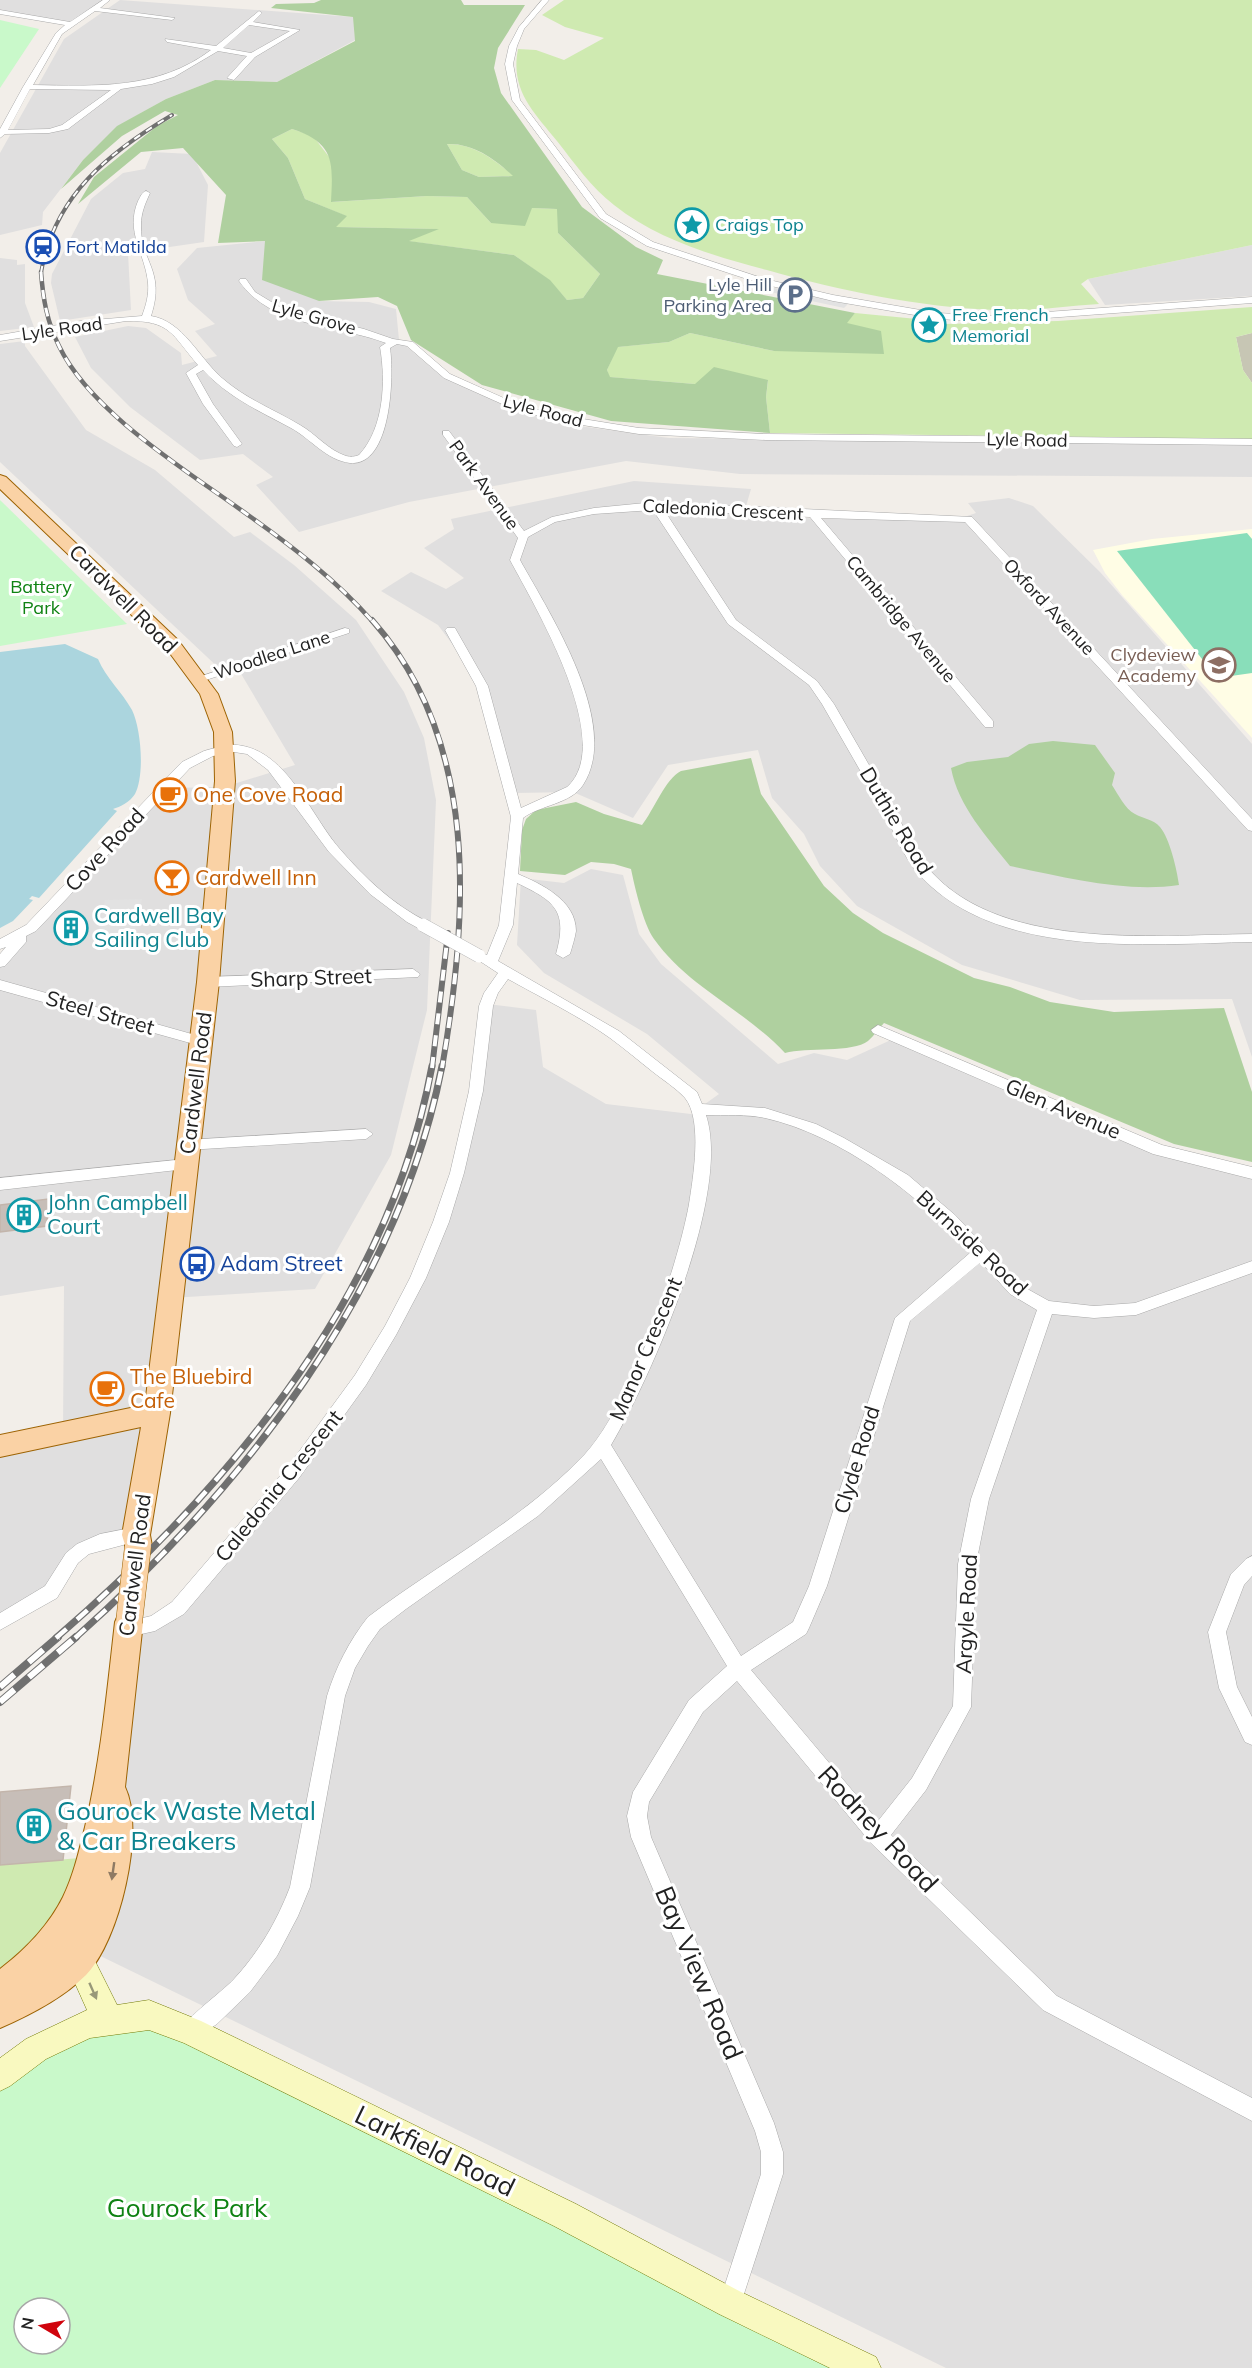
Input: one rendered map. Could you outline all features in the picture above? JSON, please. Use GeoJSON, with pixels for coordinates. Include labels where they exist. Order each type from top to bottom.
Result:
{"type":"FeatureCollection","features":[{"type":"Feature","properties":{"kind":"main road","name":"Cardwell Road"},"geometry":{"type":"LineString","coordinates":[[0,480],[156,628],[199,679],[218,714],[225,749],[225,781],[208,982],[157,1413],[137,1540],[112,1772],[87,1878],[74,1909],[32,1965],[0,1989]]}},
{"type":"Feature","properties":{"kind":"main road"},"geometry":{"type":"LineString","coordinates":[[0,1446],[157,1413]]}},
{"type":"Feature","properties":{"kind":"main road","name":"Cardwell Road"},"geometry":{"type":"LineString","coordinates":[[0,2011],[43,1987],[79,1959],[105,1905],[117,1840],[112,1772]]}},
{"type":"Feature","properties":{"kind":"street"},"geometry":{"type":"LineString","coordinates":[[1,134],[56,37],[69,24],[107,0]]}},
{"type":"Feature","properties":{"kind":"street"},"geometry":{"type":"LineString","coordinates":[[546,0],[521,28],[513,46],[509,64],[516,100],[603,216],[623,230],[651,244],[762,281],[845,300],[938,316],[992,319],[1252,300]]}},
{"type":"Feature","properties":{"kind":"street"},"geometry":{"type":"LineString","coordinates":[[91,9],[172,18]]}},
{"type":"Feature","properties":{"kind":"street"},"geometry":{"type":"LineString","coordinates":[[0,12],[69,24]]}},
{"type":"Feature","properties":{"kind":"street"},"geometry":{"type":"LineString","coordinates":[[165,23],[180,12]]}},
{"type":"Feature","properties":{"kind":"street"},"geometry":{"type":"LineString","coordinates":[[27,87],[119,87],[146,83],[177,73],[217,48],[260,13]]}},
{"type":"Feature","properties":{"kind":"street"},"geometry":{"type":"LineString","coordinates":[[139,21],[148,15]]}},
{"type":"Feature","properties":{"kind":"street"},"geometry":{"type":"LineString","coordinates":[[231,78],[252,55],[297,30],[247,23]]}},
{"type":"Feature","properties":{"kind":"street"},"geometry":{"type":"LineString","coordinates":[[167,40],[252,55]]}},
{"type":"Feature","properties":{"kind":"street"},"geometry":{"type":"LineString","coordinates":[[1,134],[50,131],[65,127],[119,87]]}},
{"type":"Feature","properties":{"kind":"street"},"geometry":{"type":"LineString","coordinates":[[146,193],[137,208],[135,231],[155,286],[153,303],[146,318],[169,326],[203,366],[252,404],[298,427],[333,455],[354,459],[368,453],[375,443],[387,403],[390,373],[385,347],[393,342]]}},
{"type":"Feature","properties":{"kind":"street","name":"Lyle Grove"},"geometry":{"type":"LineString","coordinates":[[243,281],[249,293],[261,302],[330,326],[360,330],[393,342]]}},
{"type":"Feature","properties":{"kind":"street","name":"Lyle Road"},"geometry":{"type":"LineString","coordinates":[[0,338],[146,318]]}},
{"type":"Feature","properties":{"kind":"street","name":"Lyle Road"},"geometry":{"type":"LineString","coordinates":[[393,342],[410,344],[459,383],[514,406],[567,420],[639,431],[766,437],[1252,442]]}},
{"type":"Feature","properties":{"kind":"street"},"geometry":{"type":"LineString","coordinates":[[203,366],[191,373],[208,404],[237,444]]}},
{"type":"Feature","properties":{"kind":"street","name":"Park Avenue"},"geometry":{"type":"LineString","coordinates":[[446,433],[522,536]]}},
{"type":"Feature","properties":{"kind":"street","name":"Caledonia Crescent"},"geometry":{"type":"LineString","coordinates":[[522,536],[534,525],[554,519],[655,505],[813,514],[968,519]]}},
{"type":"Feature","properties":{"kind":"street","name":"Duthie Road"},"geometry":{"type":"LineString","coordinates":[[655,505],[732,622],[813,683],[828,704],[920,868],[946,894],[1001,921],[1056,933],[1104,938],[1252,938]]}},
{"type":"Feature","properties":{"kind":"street","name":"Cambridge Avenue"},"geometry":{"type":"LineString","coordinates":[[813,514],[989,724]]}},
{"type":"Feature","properties":{"kind":"street","name":"Oxford Avenue"},"geometry":{"type":"LineString","coordinates":[[968,519],[1252,827]]}},
{"type":"Feature","properties":{"kind":"street"},"geometry":{"type":"LineString","coordinates":[[517,818],[538,803],[574,788],[587,764],[589,750],[585,715],[576,687],[555,638],[515,560],[515,548],[522,536]]}},
{"type":"Feature","properties":{"kind":"street"},"geometry":{"type":"LineString","coordinates":[[451,630],[482,686],[517,818],[506,926],[485,959]]}},
{"type":"Feature","properties":{"kind":"street","name":"Woodlea Lane"},"geometry":{"type":"LineString","coordinates":[[199,679],[345,631]]}},
{"type":"Feature","properties":{"kind":"street","name":"Cove Road"},"geometry":{"type":"LineString","coordinates":[[0,945],[31,928],[179,771],[201,756],[225,749]]}},
{"type":"Feature","properties":{"kind":"street","name":"Manor Crescent"},"geometry":{"type":"LineString","coordinates":[[191,2031],[224,2007],[249,1978],[281,1935],[290,1915],[300,1887],[336,1696],[343,1671],[356,1645],[383,1616],[552,1493],[602,1446],[621,1413],[679,1272],[700,1186],[705,1138],[700,1109],[681,1085],[614,1034],[507,970],[423,925],[381,895],[333,849],[296,795],[259,756],[244,749],[225,749]]}},
{"type":"Feature","properties":{"kind":"street"},"geometry":{"type":"LineString","coordinates":[[511,876],[537,887],[552,897],[565,914],[569,930],[563,954]]}},
{"type":"Feature","properties":{"kind":"street"},"geometry":{"type":"LineString","coordinates":[[0,963],[31,928]]}},
{"type":"Feature","properties":{"kind":"street","name":"Caledonia Crescent"},"geometry":{"type":"LineString","coordinates":[[128,1626],[155,1623],[178,1608],[292,1476],[334,1421],[382,1347],[420,1274],[445,1210],[466,1140],[476,1089],[487,1002],[507,970]]}},
{"type":"Feature","properties":{"kind":"street","name":"Sharp Street"},"geometry":{"type":"LineString","coordinates":[[208,982],[413,974]]}},
{"type":"Feature","properties":{"kind":"street","name":"Steel Street"},"geometry":{"type":"LineString","coordinates":[[0,985],[201,1041]]}},
{"type":"Feature","properties":{"kind":"street","name":"Glen Avenue"},"geometry":{"type":"LineString","coordinates":[[878,1030],[1158,1150],[1252,1173]]}},
{"type":"Feature","properties":{"kind":"street","name":"Burnside Road"},"geometry":{"type":"LineString","coordinates":[[700,1109],[765,1113],[811,1128],[839,1142],[903,1179],[950,1219],[1016,1290],[1046,1306],[1094,1312],[1136,1309],[1252,1267]]}},
{"type":"Feature","properties":{"kind":"street"},"geometry":{"type":"LineString","coordinates":[[0,1184],[186,1154],[366,1134]]}},
{"type":"Feature","properties":{"kind":"street","name":"Clyde Road"},"geometry":{"type":"LineString","coordinates":[[738,1668],[800,1628],[818,1586],[903,1318],[981,1253]]}},
{"type":"Feature","properties":{"kind":"street","name":"Argyle Road"},"geometry":{"type":"LineString","coordinates":[[878,1836],[919,1784],[962,1707],[967,1564],[980,1499],[1046,1306]]}},
{"type":"Feature","properties":{"kind":"street","name":"Rodney Road"},"geometry":{"type":"LineString","coordinates":[[602,1446],[738,1668],[878,1836],[1050,2003],[1252,2110]]}},
{"type":"Feature","properties":{"kind":"street"},"geometry":{"type":"LineString","coordinates":[[0,1622],[51,1592],[72,1558],[83,1549],[100,1542],[137,1540]]}},
{"type":"Feature","properties":{"kind":"street"},"geometry":{"type":"LineString","coordinates":[[1252,1564],[1237,1580],[1217,1632],[1228,1688],[1252,1736]]}},
{"type":"Feature","properties":{"kind":"street","name":"Bay View Road"},"geometry":{"type":"LineString","coordinates":[[730,2303],[772,2174],[772,2152],[766,2131],[641,1837],[637,1816],[640,1799],[649,1780],[696,1706],[738,1668]]}},
{"type":"Feature","properties":{"kind":"street"},"geometry":{"type":"LineString","coordinates":[[39,1956],[79,1959],[110,2020]]}},
{"type":"Feature","properties":{"kind":"street","name":"Larkfield Road"},"geometry":{"type":"LineString","coordinates":[[0,2076],[51,2040],[88,2025],[149,2015],[191,2031],[565,2215],[730,2303],[865,2368]]}},
{"type":"Feature","properties":{"kind":"shaded area"},"geometry":{"type":"Polygon","coordinates":[[[0,0],[108,0],[69,24],[0,11],[0,0]]]}},
{"type":"Feature","properties":{"kind":"shaded area"},"geometry":{"type":"Polygon","coordinates":[[[120,0],[354,17],[355,40],[277,82],[215,80],[166,99],[118,126],[83,160],[43,212],[42,225],[0,235],[0,153],[64,39],[120,0]]]}},
{"type":"Feature","properties":{"kind":"shaded area"},"geometry":{"type":"Polygon","coordinates":[[[152,152],[192,154],[208,185],[204,242],[128,253],[131,310],[60,321],[51,283],[52,274],[91,199],[123,173],[145,169],[152,152]]]}},
{"type":"Feature","properties":{"kind":"shaded area"},"geometry":{"type":"Polygon","coordinates":[[[265,241],[319,301],[369,302],[396,309],[399,340],[444,378],[513,409],[579,426],[669,438],[1252,443],[1252,477],[740,474],[626,461],[409,502],[299,532],[256,485],[273,477],[243,454],[200,460],[130,407],[91,368],[75,337],[128,326],[146,328],[181,353],[182,365],[217,356],[195,331],[215,324],[188,300],[177,269],[197,248],[265,241]]]}},
{"type":"Feature","properties":{"kind":"shaded area"},"geometry":{"type":"Polygon","coordinates":[[[1252,245],[1252,296],[1105,305],[1088,279],[1252,245]]]}},
{"type":"Feature","properties":{"kind":"shaded area"},"geometry":{"type":"Polygon","coordinates":[[[0,258],[17,260],[17,265],[25,264],[25,303],[34,327],[0,331],[0,258]]]}},
{"type":"Feature","properties":{"kind":"shaded area","name":"Lyle Hill Parking Area"},"geometry":{"type":"Polygon","coordinates":[[[747,282],[848,304],[844,308],[742,286],[747,282]]]}},
{"type":"Feature","properties":{"kind":"shaded area"},"geometry":{"type":"Polygon","coordinates":[[[1252,333],[1252,383],[1243,370],[1236,337],[1252,333]]]}},
{"type":"Feature","properties":{"kind":"shaded area"},"geometry":{"type":"Polygon","coordinates":[[[25,341],[25,346],[86,430],[155,470],[234,537],[250,532],[294,565],[356,620],[404,692],[424,738],[436,800],[427,1010],[391,1155],[315,1289],[171,1298],[136,1535],[105,1541],[0,1628],[0,1447],[63,1432],[64,1286],[0,1296],[0,964],[163,788],[224,787],[295,765],[237,667],[223,672],[0,462],[0,344],[25,341]]]}},
{"type":"Feature","properties":{"kind":"shaded area"},"geometry":{"type":"Polygon","coordinates":[[[634,481],[751,489],[744,513],[818,519],[958,519],[976,513],[968,503],[1009,498],[1033,506],[1100,572],[1252,744],[1252,1057],[1232,999],[1080,1000],[962,965],[857,906],[820,866],[804,834],[772,798],[758,750],[668,765],[633,818],[573,792],[515,793],[485,688],[438,625],[381,591],[411,572],[446,589],[464,578],[424,548],[454,529],[451,519],[634,481]]]}},
{"type":"Feature","properties":{"kind":"shaded area","name":"Clydeview Academy"},"geometry":{"type":"Polygon","coordinates":[[[1252,529],[1252,738],[1122,595],[1105,573],[1093,550],[1152,539],[1252,529]]]}},
{"type":"Feature","properties":{"kind":"shaded area"},"geometry":{"type":"Polygon","coordinates":[[[591,869],[623,875],[639,934],[661,964],[778,1064],[814,1053],[847,1060],[893,1039],[1153,1152],[1252,1177],[1252,2368],[946,2368],[84,1948],[137,1627],[170,1617],[314,1450],[387,1338],[442,1224],[488,1004],[536,1010],[543,1067],[606,1104],[691,1114],[719,1094],[647,1034],[544,973],[517,945],[521,878],[564,883],[591,869]]]}},
{"type":"Feature","properties":{"kind":"shaded area"},"geometry":{"type":"Polygon","coordinates":[[[142,899],[134,937],[97,938],[105,900],[142,899]]]}},
{"type":"Feature","properties":{"kind":"green space"},"geometry":{"type":"Polygon","coordinates":[[[321,0],[461,0],[464,5],[525,5],[498,48],[494,68],[501,93],[582,207],[636,247],[663,260],[657,274],[855,313],[847,323],[881,331],[884,354],[774,351],[690,333],[669,342],[618,347],[607,370],[610,377],[695,384],[714,367],[768,380],[766,397],[770,433],[611,421],[482,385],[411,340],[397,306],[378,297],[319,301],[262,280],[265,241],[218,243],[226,195],[183,148],[141,152],[78,204],[94,177],[157,126],[178,115],[165,111],[122,136],[61,189],[83,160],[117,126],[166,99],[215,80],[277,82],[355,41],[353,17],[271,8],[276,4],[314,3],[321,0]],[[292,129],[272,139],[288,158],[305,199],[347,216],[336,227],[439,229],[409,241],[514,255],[550,280],[567,300],[583,298],[600,274],[558,233],[557,209],[532,208],[525,226],[491,223],[467,197],[427,196],[331,202],[331,165],[324,148],[317,141],[292,129]],[[447,144],[462,170],[479,177],[513,176],[475,149],[447,144]]]}},
{"type":"Feature","properties":{"kind":"green space"},"geometry":{"type":"Polygon","coordinates":[[[564,0],[1252,0],[1252,245],[1088,279],[1081,284],[1099,304],[1034,310],[966,308],[880,297],[795,278],[707,253],[649,228],[614,205],[577,167],[532,110],[520,88],[517,76],[518,49],[536,50],[564,60],[604,38],[565,27],[542,15],[564,0]]]}},
{"type":"Feature","properties":{"kind":"green space"},"geometry":{"type":"Polygon","coordinates":[[[0,20],[39,29],[0,88],[0,20]]]}},
{"type":"Feature","properties":{"kind":"green space"},"geometry":{"type":"Polygon","coordinates":[[[292,129],[313,136],[333,162],[332,202],[427,196],[467,197],[491,223],[532,208],[558,209],[558,233],[600,274],[583,298],[567,300],[549,280],[514,255],[407,241],[436,229],[335,227],[346,216],[305,199],[288,158],[272,139],[292,129]]]}},
{"type":"Feature","properties":{"kind":"green space"},"geometry":{"type":"Polygon","coordinates":[[[447,144],[475,150],[491,158],[514,176],[479,177],[462,170],[447,144]]]}},
{"type":"Feature","properties":{"kind":"green space"},"geometry":{"type":"Polygon","coordinates":[[[1252,307],[1252,333],[1236,337],[1243,370],[1252,383],[1252,439],[770,433],[766,397],[768,381],[695,384],[609,377],[607,370],[617,347],[669,342],[690,333],[774,351],[846,323],[855,313],[917,319],[913,326],[937,332],[945,324],[1058,321],[1252,307]]]}},
{"type":"Feature","properties":{"kind":"green space","name":"Battery Park"},"geometry":{"type":"Polygon","coordinates":[[[0,500],[127,624],[0,646],[0,500]]]}},
{"type":"Feature","properties":{"kind":"green space","name":"Clydeview Academy"},"geometry":{"type":"Polygon","coordinates":[[[1247,533],[1252,539],[1252,673],[1217,678],[1117,551],[1247,533]]]}},
{"type":"Feature","properties":{"kind":"green space"},"geometry":{"type":"Polygon","coordinates":[[[1053,741],[1095,745],[1115,773],[1112,785],[1125,805],[1131,812],[1154,822],[1164,832],[1177,871],[1179,885],[1137,887],[1116,885],[1010,866],[967,808],[951,768],[967,762],[1008,757],[1029,744],[1053,741]]]}},
{"type":"Feature","properties":{"kind":"green space"},"geometry":{"type":"Polygon","coordinates":[[[751,758],[761,794],[824,886],[853,913],[883,933],[974,978],[1010,987],[1050,1002],[1114,1012],[1224,1008],[1252,1092],[1252,1162],[1174,1144],[884,1023],[868,1041],[861,1045],[785,1053],[752,1024],[683,971],[668,956],[654,939],[646,924],[631,869],[614,864],[591,862],[565,875],[520,871],[522,830],[526,819],[536,810],[576,802],[604,814],[642,825],[670,781],[681,771],[751,758]]]}},
{"type":"Feature","properties":{"kind":"green space"},"geometry":{"type":"Polygon","coordinates":[[[79,1858],[68,1893],[44,1932],[0,1970],[0,1865],[79,1858]]]}},
{"type":"Feature","properties":{"kind":"green space","name":"Gourock Park"},"geometry":{"type":"Polygon","coordinates":[[[132,2019],[191,2031],[865,2368],[0,2368],[0,2076],[132,2019]]]}},
{"type":"Feature","properties":{"kind":"water"},"geometry":{"type":"Polygon","coordinates":[[[65,644],[98,659],[132,710],[138,728],[141,752],[138,786],[133,797],[125,804],[113,809],[117,811],[39,898],[32,896],[29,899],[33,900],[13,921],[0,928],[0,652],[65,644]]]}},
{"type":"Feature","properties":{"kind":"building","name":"John Campbell Court"},"geometry":{"type":"Polygon","coordinates":[[[48,1199],[47,1226],[0,1232],[0,1205],[48,1199]]]}},
{"type":"Feature","properties":{"kind":"building","name":"Gourock Waste Metal & Car Breakers"},"geometry":{"type":"Polygon","coordinates":[[[71,1786],[63,1860],[0,1865],[0,1792],[71,1786]]]}},
{"type":"Feature","properties":{"kind":"railway"},"geometry":{"type":"LineString","coordinates":[[41,273],[58,221],[71,199],[87,179],[126,145],[172,115]]}},
{"type":"Feature","properties":{"kind":"railway"},"geometry":{"type":"LineString","coordinates":[[41,273],[51,328],[74,371],[94,395],[143,440],[314,565],[373,622]]}},
{"type":"Feature","properties":{"kind":"railway"},"geometry":{"type":"LineString","coordinates":[[372,620],[407,668],[433,721],[449,776],[458,833],[460,892],[457,951],[442,1068]]}},
{"type":"Feature","properties":{"kind":"railway"},"geometry":{"type":"LineString","coordinates":[[432,1068],[448,933]]}},
{"type":"Feature","properties":{"kind":"railway"},"geometry":{"type":"LineString","coordinates":[[56,1638],[120,1580],[181,1518],[239,1452],[293,1382],[340,1309],[380,1231],[411,1151],[432,1066]]}},
{"type":"Feature","properties":{"kind":"railway"},"geometry":{"type":"LineString","coordinates":[[75,1638],[137,1580],[197,1517],[253,1451],[305,1380],[351,1307],[390,1230],[420,1149],[442,1066]]}},
{"type":"Feature","properties":{"kind":"railway"},"geometry":{"type":"LineString","coordinates":[[0,1687],[58,1637]]}},
{"type":"Feature","properties":{"kind":"railway"},"geometry":{"type":"LineString","coordinates":[[0,1702],[76,1637]]}},
{"type":"Feature","properties":{"kind":"place","name":"Craigs Top"},"geometry":{"type":"Point","coordinates":[692,225]}},
{"type":"Feature","properties":{"kind":"place","name":"Fort Matilda"},"geometry":{"type":"Point","coordinates":[43,247]}},
{"type":"Feature","properties":{"kind":"place","name":"Lyle Hill Parking Area"},"geometry":{"type":"Point","coordinates":[795,295]}},
{"type":"Feature","properties":{"kind":"place","name":"Free French Memorial"},"geometry":{"type":"Point","coordinates":[929,325]}},
{"type":"Feature","properties":{"kind":"place","name":"Clydeview Academy"},"geometry":{"type":"Point","coordinates":[1219,665]}},
{"type":"Feature","properties":{"kind":"place","name":"One Cove Road"},"geometry":{"type":"Point","coordinates":[170,795]}},
{"type":"Feature","properties":{"kind":"place","name":"Cardwell Inn"},"geometry":{"type":"Point","coordinates":[172,878]}},
{"type":"Feature","properties":{"kind":"place","name":"Cardwell Bay Sailing Club"},"geometry":{"type":"Point","coordinates":[71,928]}},
{"type":"Feature","properties":{"kind":"place","name":"John Campbell Court"},"geometry":{"type":"Point","coordinates":[24,1215]}},
{"type":"Feature","properties":{"kind":"place","name":"Adam Street"},"geometry":{"type":"Point","coordinates":[197,1264]}},
{"type":"Feature","properties":{"kind":"place","name":"The Bluebird Cafe"},"geometry":{"type":"Point","coordinates":[107,1389]}},
{"type":"Feature","properties":{"kind":"place","name":"Gourock Waste Metal & Car Breakers"},"geometry":{"type":"Point","coordinates":[34,1826]}}]}
